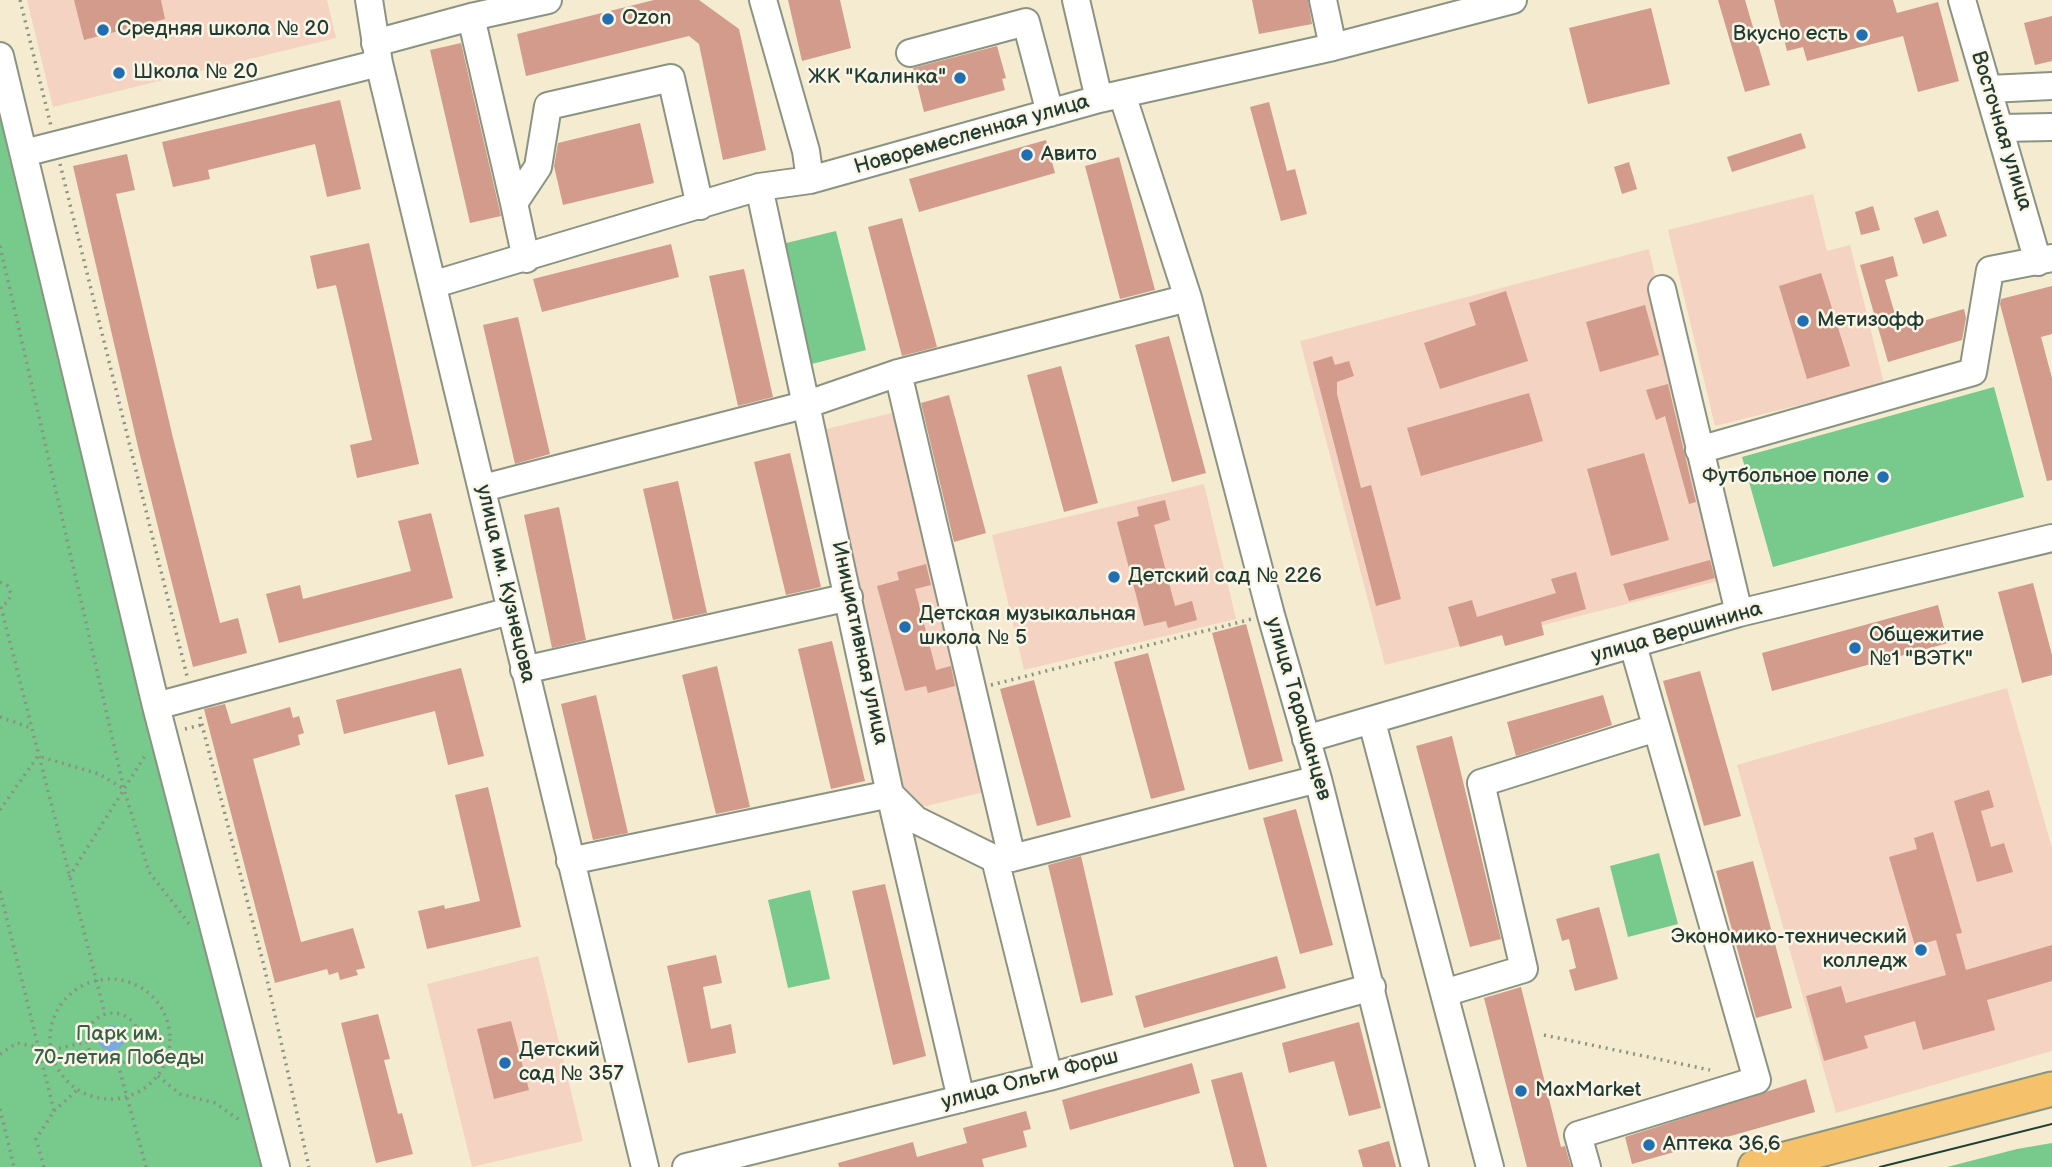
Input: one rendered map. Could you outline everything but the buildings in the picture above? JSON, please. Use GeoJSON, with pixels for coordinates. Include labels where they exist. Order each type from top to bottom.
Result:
{"type":"FeatureCollection","features":[{"type":"Feature","properties":{"kind":"main road"},"geometry":{"type":"LineString","coordinates":[[1755,1167],[2052,1090]]}},
{"type":"Feature","properties":{"kind":"street","name":"улица им. Кузнецова"},"geometry":{"type":"LineString","coordinates":[[369,0],[377,53],[435,285],[524,670],[645,1167]]}},
{"type":"Feature","properties":{"kind":"street"},"geometry":{"type":"LineString","coordinates":[[24,153],[377,53],[471,17],[548,0]]}},
{"type":"Feature","properties":{"kind":"street"},"geometry":{"type":"LineString","coordinates":[[763,0],[806,150],[810,180]]}},
{"type":"Feature","properties":{"kind":"street","name":"улица Таращанцев"},"geometry":{"type":"LineString","coordinates":[[1076,0],[1188,298],[1271,615],[1318,779],[1415,1167]]}},
{"type":"Feature","properties":{"kind":"street"},"geometry":{"type":"LineString","coordinates":[[1323,0],[1333,47]]}},
{"type":"Feature","properties":{"kind":"street","name":"Новоремесленная улица"},"geometry":{"type":"LineString","coordinates":[[435,285],[759,187],[810,180],[1111,97],[1333,47],[1513,0]]}},
{"type":"Feature","properties":{"kind":"street","name":"Восточная улица"},"geometry":{"type":"LineString","coordinates":[[1962,0],[2045,260]]}},
{"type":"Feature","properties":{"kind":"street"},"geometry":{"type":"LineString","coordinates":[[471,17],[526,259]]}},
{"type":"Feature","properties":{"kind":"street"},"geometry":{"type":"LineString","coordinates":[[910,53],[1026,22],[1050,113]]}},
{"type":"Feature","properties":{"kind":"street"},"geometry":{"type":"LineString","coordinates":[[0,56],[156,706],[276,1167]]}},
{"type":"Feature","properties":{"kind":"street"},"geometry":{"type":"LineString","coordinates":[[514,203],[538,167],[548,106],[671,78],[700,206]]}},
{"type":"Feature","properties":{"kind":"street"},"geometry":{"type":"LineString","coordinates":[[1989,89],[2052,86]]}},
{"type":"Feature","properties":{"kind":"street"},"geometry":{"type":"LineString","coordinates":[[2001,128],[2052,127]]}},
{"type":"Feature","properties":{"kind":"street","name":"Инициативная улица"},"geometry":{"type":"LineString","coordinates":[[759,187],[808,404],[890,794],[961,1099]]}},
{"type":"Feature","properties":{"kind":"street"},"geometry":{"type":"LineString","coordinates":[[1699,450],[1973,372],[1990,270],[2045,260]]}},
{"type":"Feature","properties":{"kind":"street"},"geometry":{"type":"LineString","coordinates":[[1662,289],[1739,613]]}},
{"type":"Feature","properties":{"kind":"street"},"geometry":{"type":"LineString","coordinates":[[483,488],[808,404],[898,373],[1188,298]]}},
{"type":"Feature","properties":{"kind":"street"},"geometry":{"type":"LineString","coordinates":[[898,373],[972,690],[1049,1077]]}},
{"type":"Feature","properties":{"kind":"street","name":"улица Вершинина"},"geometry":{"type":"LineString","coordinates":[[1306,740],[1739,613],[2052,538]]}},
{"type":"Feature","properties":{"kind":"street"},"geometry":{"type":"LineString","coordinates":[[524,670],[849,597]]}},
{"type":"Feature","properties":{"kind":"street"},"geometry":{"type":"LineString","coordinates":[[156,706],[510,611]]}},
{"type":"Feature","properties":{"kind":"street"},"geometry":{"type":"LineString","coordinates":[[1587,1167],[1578,1135],[1757,1080],[1633,645]]}},
{"type":"Feature","properties":{"kind":"street"},"geometry":{"type":"LineString","coordinates":[[1372,722],[1490,1167]]}},
{"type":"Feature","properties":{"kind":"street"},"geometry":{"type":"LineString","coordinates":[[1444,993],[1524,969],[1481,783],[1657,728]]}},
{"type":"Feature","properties":{"kind":"street"},"geometry":{"type":"LineString","coordinates":[[570,861],[890,794],[916,820],[1004,859],[1318,779]]}},
{"type":"Feature","properties":{"kind":"street","name":"улица Ольги Форш"},"geometry":{"type":"LineString","coordinates":[[686,1167],[1049,1077],[1372,987]]}},
{"type":"Feature","properties":{"kind":"path"},"geometry":{"type":"LineString","coordinates":[[20,0],[182,660],[195,696],[264,967],[309,1167]]}},
{"type":"Feature","properties":{"kind":"path"},"geometry":{"type":"LineString","coordinates":[[0,246],[124,789],[149,872],[191,926]]}},
{"type":"Feature","properties":{"kind":"path"},"geometry":{"type":"LineString","coordinates":[[0,582],[8,586],[11,594],[8,602],[0,607],[105,1014]]}},
{"type":"Feature","properties":{"kind":"path"},"geometry":{"type":"LineString","coordinates":[[972,690],[1271,615]]}},
{"type":"Feature","properties":{"kind":"path"},"geometry":{"type":"LineString","coordinates":[[0,716],[31,728]]}},
{"type":"Feature","properties":{"kind":"path"},"geometry":{"type":"LineString","coordinates":[[69,877],[150,747]]}},
{"type":"Feature","properties":{"kind":"path"},"geometry":{"type":"LineString","coordinates":[[38,756],[99,774],[124,789]]}},
{"type":"Feature","properties":{"kind":"path"},"geometry":{"type":"LineString","coordinates":[[0,810],[38,756]]}},
{"type":"Feature","properties":{"kind":"path"},"geometry":{"type":"LineString","coordinates":[[0,891],[54,1111]]}},
{"type":"Feature","properties":{"kind":"path"},"geometry":{"type":"LineString","coordinates":[[95,981],[128,981],[156,999],[170,1029],[166,1062],[158,1076],[146,1088],[126,1096],[99,1098],[78,1089],[60,1071],[52,1050],[52,1025],[58,1010],[68,996],[95,981]]}},
{"type":"Feature","properties":{"kind":"path"},"geometry":{"type":"LineString","coordinates":[[105,1014],[121,1014],[135,1024],[138,1032],[139,1040],[133,1056],[118,1064],[110,1065],[94,1057],[87,1042],[91,1025],[105,1014]]}},
{"type":"Feature","properties":{"kind":"path"},"geometry":{"type":"LineString","coordinates":[[1544,1035],[1717,1072]]}},
{"type":"Feature","properties":{"kind":"path"},"geometry":{"type":"LineString","coordinates":[[0,1054],[17,1043],[52,1050],[87,1042]]}},
{"type":"Feature","properties":{"kind":"path"},"geometry":{"type":"LineString","coordinates":[[118,1064],[146,1167]]}},
{"type":"Feature","properties":{"kind":"path"},"geometry":{"type":"LineString","coordinates":[[158,1076],[180,1094],[215,1103],[242,1122]]}},
{"type":"Feature","properties":{"kind":"path"},"geometry":{"type":"LineString","coordinates":[[44,1167],[36,1139],[54,1111],[78,1089]]}},
{"type":"Feature","properties":{"kind":"path"},"geometry":{"type":"LineString","coordinates":[[0,1109],[14,1167]]}},
{"type":"Feature","properties":{"kind":"shaded area","name":"Школа № 20"},"geometry":{"type":"Polygon","coordinates":[[[27,0],[327,0],[336,38],[53,107],[27,0]]]}},
{"type":"Feature","properties":{"kind":"shaded area"},"geometry":{"type":"Polygon","coordinates":[[[1813,194],[1827,251],[1850,245],[1884,384],[1715,426],[1668,230],[1813,194]]]}},
{"type":"Feature","properties":{"kind":"shaded area"},"geometry":{"type":"Polygon","coordinates":[[[1649,249],[1726,579],[1385,665],[1300,341],[1649,249]]]}},
{"type":"Feature","properties":{"kind":"shaded area","name":"Детская музыкальная школа № 5"},"geometry":{"type":"Polygon","coordinates":[[[896,412],[988,791],[906,811],[814,432],[896,412]]]}},
{"type":"Feature","properties":{"kind":"shaded area","name":"Детский сад № 226"},"geometry":{"type":"Polygon","coordinates":[[[1204,484],[1236,619],[1024,670],[992,535],[1204,484]]]}},
{"type":"Feature","properties":{"kind":"shaded area","name":"Экономико-технический колледж"},"geometry":{"type":"Polygon","coordinates":[[[2007,688],[2052,848],[2052,1051],[1836,1113],[1737,765],[2007,688]]]}},
{"type":"Feature","properties":{"kind":"shaded area","name":"Детский сад № 357"},"geometry":{"type":"Polygon","coordinates":[[[538,956],[583,1141],[472,1167],[427,984],[538,956]]]}},
{"type":"Feature","properties":{"kind":"green space","name":"Парк им. 70-летия Победы"},"geometry":{"type":"Polygon","coordinates":[[[0,67],[273,1167],[0,1167],[0,67]]]}},
{"type":"Feature","properties":{"kind":"green space"},"geometry":{"type":"Polygon","coordinates":[[[836,231],[866,350],[808,365],[778,245],[836,231]]]}},
{"type":"Feature","properties":{"kind":"green space","name":"Футбольное поле"},"geometry":{"type":"Polygon","coordinates":[[[1994,387],[2024,497],[1773,567],[1742,457],[1994,387]]]}},
{"type":"Feature","properties":{"kind":"green space"},"geometry":{"type":"Polygon","coordinates":[[[1659,853],[1678,924],[1628,937],[1610,866],[1659,853]]]}},
{"type":"Feature","properties":{"kind":"green space"},"geometry":{"type":"Polygon","coordinates":[[[810,890],[830,979],[788,988],[768,900],[810,890]]]}},
{"type":"Feature","properties":{"kind":"green space"},"geometry":{"type":"Polygon","coordinates":[[[2052,1143],[2052,1167],[1947,1167],[2017,1149],[2052,1143]]]}},
{"type":"Feature","properties":{"kind":"water"},"geometry":{"type":"Polygon","coordinates":[[[111,1025],[120,1029],[124,1038],[120,1047],[111,1051],[102,1047],[98,1038],[102,1029],[111,1025]]]}},
{"type":"Feature","properties":{"kind":"tram line"},"geometry":{"type":"LineString","coordinates":[[1880,1167],[2052,1124]]}},
{"type":"Feature","properties":{"kind":"place","name":"Ozon"},"geometry":{"type":"Point","coordinates":[608,19]}},
{"type":"Feature","properties":{"kind":"place","name":"Средняя школа № 20"},"geometry":{"type":"Point","coordinates":[103,30]}},
{"type":"Feature","properties":{"kind":"place","name":"Вкусно есть"},"geometry":{"type":"Point","coordinates":[1862,35]}},
{"type":"Feature","properties":{"kind":"place","name":"Школа № 20"},"geometry":{"type":"Point","coordinates":[119,73]}},
{"type":"Feature","properties":{"kind":"place","name":"ЖК \"Калинка\""},"geometry":{"type":"Point","coordinates":[960,78]}},
{"type":"Feature","properties":{"kind":"place","name":"Авито"},"geometry":{"type":"Point","coordinates":[1027,155]}},
{"type":"Feature","properties":{"kind":"place","name":"Метизофф"},"geometry":{"type":"Point","coordinates":[1803,321]}},
{"type":"Feature","properties":{"kind":"place","name":"Футбольное поле"},"geometry":{"type":"Point","coordinates":[1883,477]}},
{"type":"Feature","properties":{"kind":"place","name":"Детский сад № 226"},"geometry":{"type":"Point","coordinates":[1114,577]}},
{"type":"Feature","properties":{"kind":"place","name":"Детская музыкальная школа № 5"},"geometry":{"type":"Point","coordinates":[905,627]}},
{"type":"Feature","properties":{"kind":"place","name":"Общежитие №1 \"ВЭТК\""},"geometry":{"type":"Point","coordinates":[1855,648]}},
{"type":"Feature","properties":{"kind":"place","name":"Экономико-технический колледж"},"geometry":{"type":"Point","coordinates":[1921,950]}},
{"type":"Feature","properties":{"kind":"place","name":"Детский сад № 357"},"geometry":{"type":"Point","coordinates":[505,1063]}},
{"type":"Feature","properties":{"kind":"place","name":"MaxMarket"},"geometry":{"type":"Point","coordinates":[1521,1091]}},
{"type":"Feature","properties":{"kind":"place","name":"Аптека 36,6"},"geometry":{"type":"Point","coordinates":[1649,1145]}}]}
